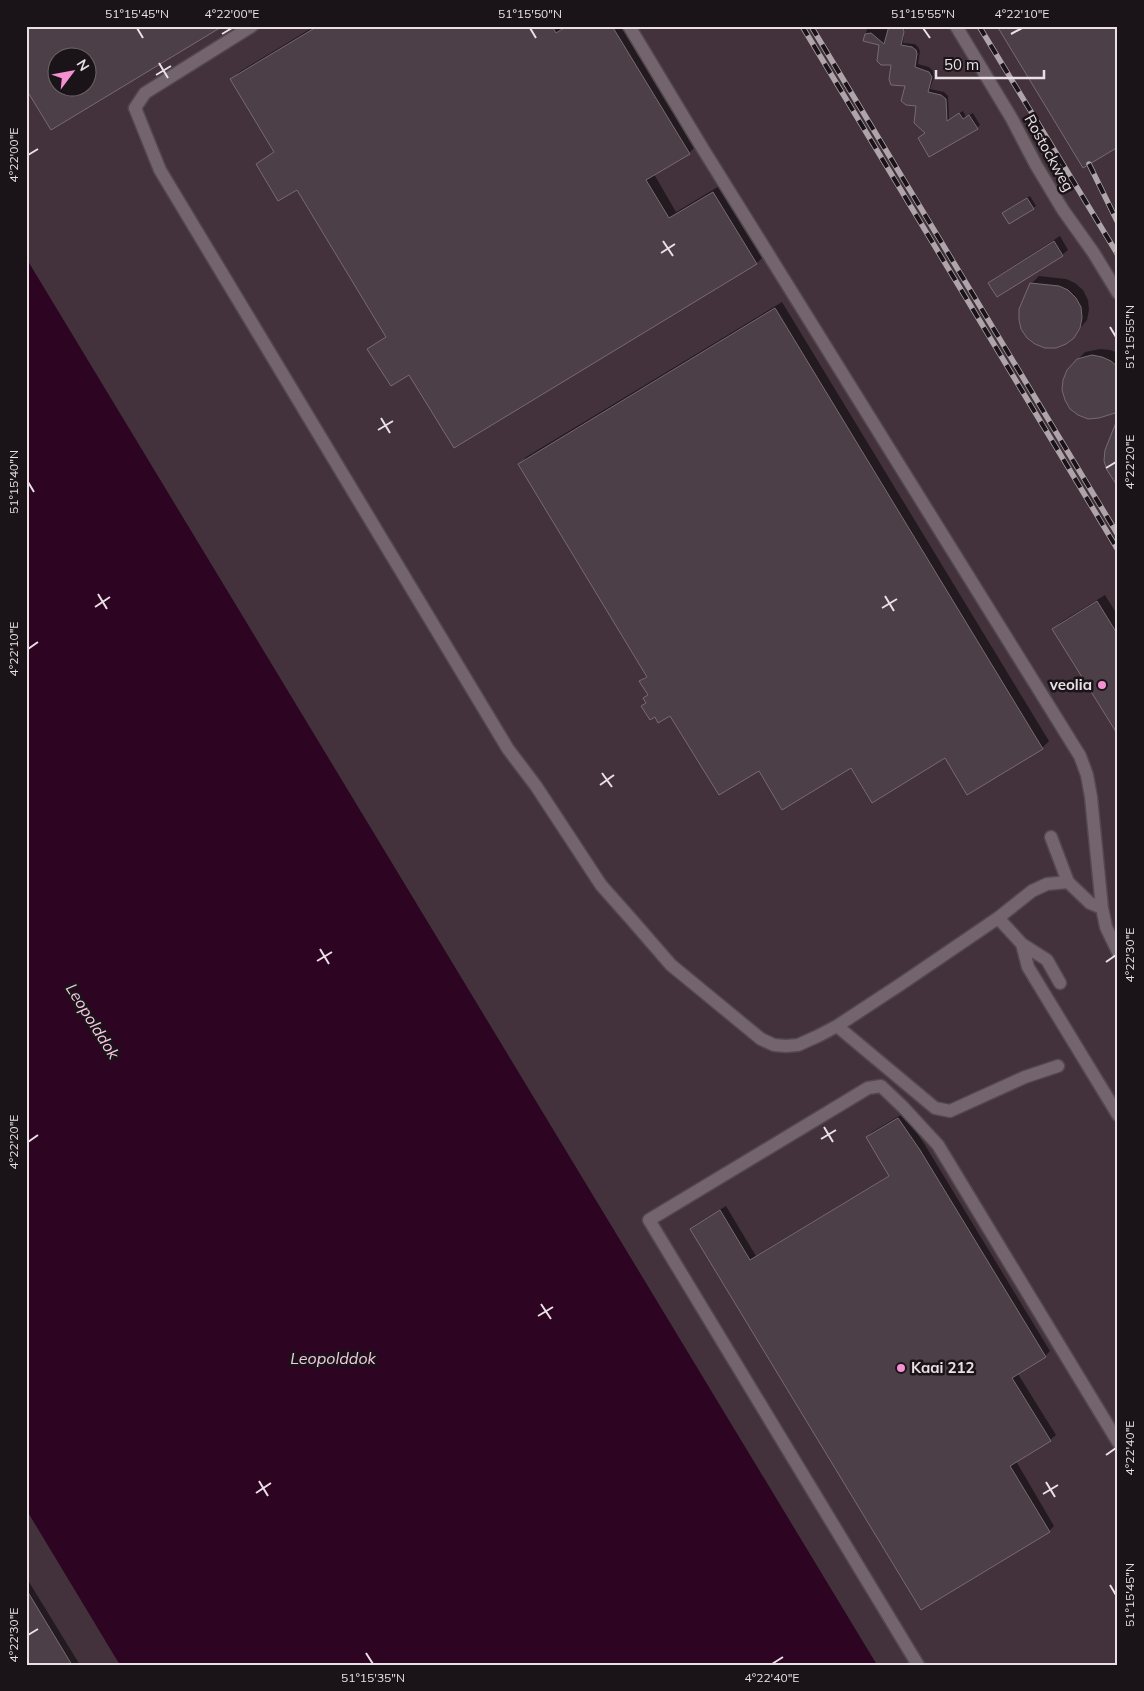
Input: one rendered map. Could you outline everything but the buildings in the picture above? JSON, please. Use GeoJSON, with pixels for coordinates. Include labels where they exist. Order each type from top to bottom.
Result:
{"type":"FeatureCollection","features":[{"type":"Feature","properties":{"kind":"street"},"geometry":{"type":"LineString","coordinates":[[252,26],[145,93],[135,108],[160,170],[508,749],[536,786],[601,885],[672,965],[761,1039],[774,1045],[798,1044],[837,1026],[998,918],[1032,891],[1047,884],[1068,882]]}},
{"type":"Feature","properties":{"kind":"street"},"geometry":{"type":"LineString","coordinates":[[629,26],[708,158],[1080,756],[1087,775],[1091,797],[1102,908],[1106,928],[1118,952]]}},
{"type":"Feature","properties":{"kind":"street","name":"Rostockweg"},"geometry":{"type":"LineString","coordinates":[[956,26],[1012,119],[1036,165],[1063,210],[1093,252],[1118,293]]}},
{"type":"Feature","properties":{"kind":"street"},"geometry":{"type":"LineString","coordinates":[[1051,837],[1068,882],[1090,903],[1102,908]]}},
{"type":"Feature","properties":{"kind":"street"},"geometry":{"type":"LineString","coordinates":[[998,918],[1022,944],[1047,960],[1060,983]]}},
{"type":"Feature","properties":{"kind":"street"},"geometry":{"type":"LineString","coordinates":[[1022,944],[1028,967],[1118,1115]]}},
{"type":"Feature","properties":{"kind":"street"},"geometry":{"type":"LineString","coordinates":[[837,1026],[935,1108],[950,1111],[1025,1077],[1058,1066]]}},
{"type":"Feature","properties":{"kind":"street"},"geometry":{"type":"LineString","coordinates":[[918,1665],[649,1220],[868,1088],[882,1086],[938,1145],[1118,1442]]}},
{"type":"Feature","properties":{"kind":"shaded area"},"geometry":{"type":"Polygon","coordinates":[[[26,26],[1118,26],[1118,1665],[877,1665],[26,258],[26,26]]]}},
{"type":"Feature","properties":{"kind":"shaded area"},"geometry":{"type":"Polygon","coordinates":[[[26,1509],[120,1665],[26,1665],[26,1509]]]}},
{"type":"Feature","properties":{"kind":"water","name":"Leopolddok"},"geometry":{"type":"Polygon","coordinates":[[[26,258],[877,1665],[120,1665],[26,1509],[26,258]]]}},
{"type":"Feature","properties":{"kind":"railway"},"geometry":{"type":"LineString","coordinates":[[802,26],[1118,550]]}},
{"type":"Feature","properties":{"kind":"railway"},"geometry":{"type":"LineString","coordinates":[[811,26],[1118,535]]}},
{"type":"Feature","properties":{"kind":"railway"},"geometry":{"type":"LineString","coordinates":[[979,26],[1118,255]]}},
{"type":"Feature","properties":{"kind":"railway"},"geometry":{"type":"LineString","coordinates":[[1089,164],[1118,223]]}},
{"type":"Feature","properties":{"kind":"place","name":"veolia"},"geometry":{"type":"Point","coordinates":[1102,685]}},
{"type":"Feature","properties":{"kind":"place","name":"Kaai 212"},"geometry":{"type":"Point","coordinates":[901,1368]}}]}
